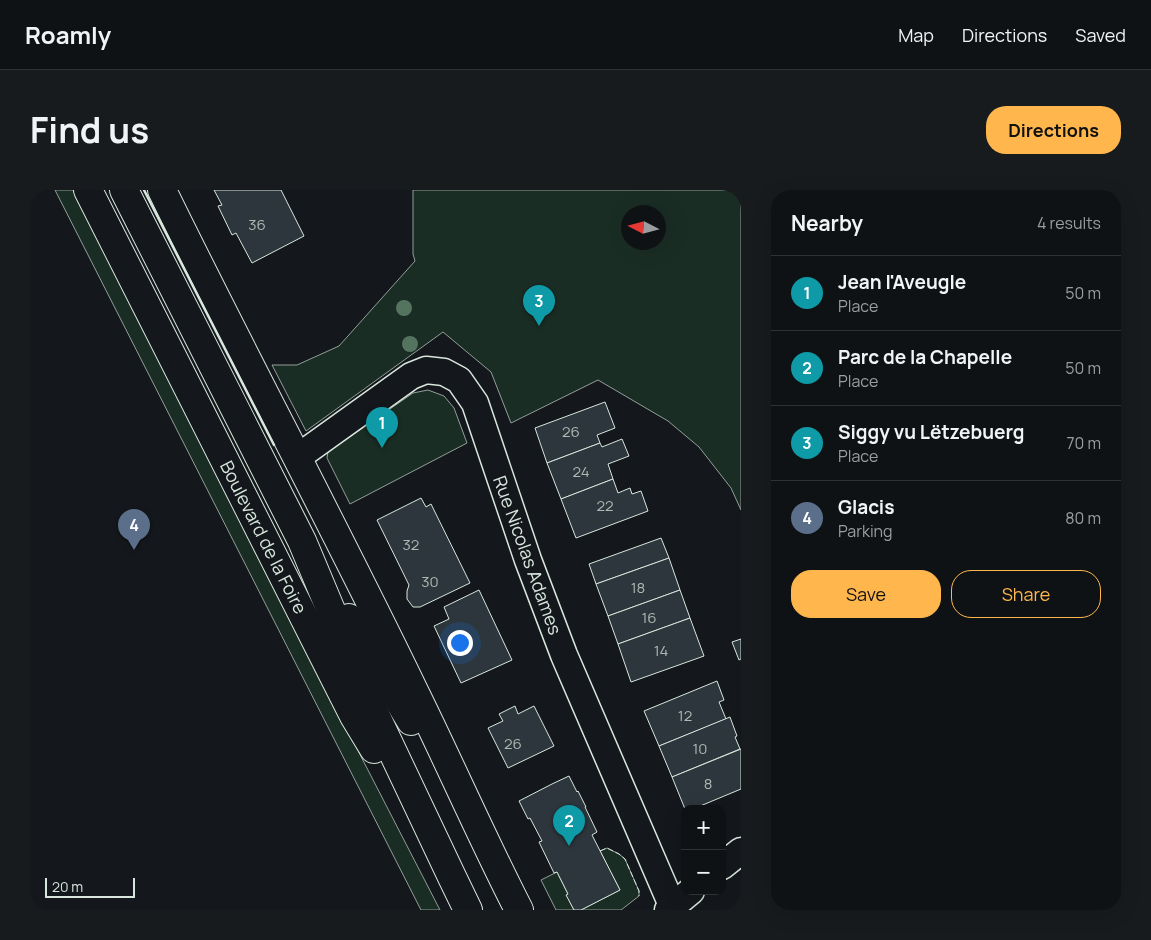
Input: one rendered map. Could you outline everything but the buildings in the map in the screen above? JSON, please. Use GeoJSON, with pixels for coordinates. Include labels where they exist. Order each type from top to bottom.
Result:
{"type":"FeatureCollection","features":[{"type":"Feature","properties":{"kind":"main road","name":"Boulevard de la Foire"},"geometry":{"type":"LineString","coordinates":[[88,190],[354,716],[452,877]]}},
{"type":"Feature","properties":{"kind":"main road","name":"Boulevard de la Foire"},"geometry":{"type":"LineString","coordinates":[[124,190],[302,541],[371,706],[468,910]]}},
{"type":"Feature","properties":{"kind":"main road","name":"Boulevard de la Foire"},"geometry":{"type":"LineString","coordinates":[[162,190],[415,692],[519,910]]}},
{"type":"Feature","properties":{"kind":"main road","name":"Boulevard de la Foire"},"geometry":{"type":"LineString","coordinates":[[302,541],[498,868]]}},
{"type":"Feature","properties":{"kind":"street","name":"Rue Nicolas Adames"},"geometry":{"type":"LineString","coordinates":[[298,458],[411,376],[426,370],[444,372],[459,380],[474,403],[528,560],[564,655],[676,904]]}},
{"type":"Feature","properties":{"kind":"street"},"geometry":{"type":"LineString","coordinates":[[726,863],[741,850]]}},
{"type":"Feature","properties":{"kind":"green space"},"geometry":{"type":"Polygon","coordinates":[[[55,190],[73,190],[166,371],[248,537],[440,910],[421,910],[55,190]]]}},
{"type":"Feature","properties":{"kind":"green space"},"geometry":{"type":"Polygon","coordinates":[[[413,190],[741,190],[741,510],[731,488],[699,447],[668,421],[598,380],[511,423],[491,372],[443,332],[306,431],[272,365],[297,365],[339,346],[415,261],[413,254],[413,190]]]}},
{"type":"Feature","properties":{"kind":"green space"},"geometry":{"type":"Polygon","coordinates":[[[428,390],[444,396],[454,408],[467,443],[350,504],[327,458],[328,452],[413,393],[428,390]]]}},
{"type":"Feature","properties":{"kind":"green space"},"geometry":{"type":"Polygon","coordinates":[[[607,848],[625,859],[639,891],[639,896],[621,910],[581,910],[620,890],[600,851],[607,848]]]}},
{"type":"Feature","properties":{"kind":"green space"},"geometry":{"type":"Polygon","coordinates":[[[557,872],[574,910],[556,910],[541,880],[557,872]]]}},
{"type":"Feature","properties":{"kind":"fence"},"geometry":{"type":"LineString","coordinates":[[600,851],[607,848],[625,859],[639,891],[639,896]]}},
{"type":"Feature","properties":{"kind":"wall"},"geometry":{"type":"LineString","coordinates":[[144,190],[274,445]]}},
{"type":"Feature","properties":{"kind":"place","name":"Siggy vu Lëtzebuerg"},"geometry":{"type":"Point","coordinates":[539,326]}},
{"type":"Feature","properties":{"kind":"place","name":"Jean l'Aveugle"},"geometry":{"type":"Point","coordinates":[382,448]}},
{"type":"Feature","properties":{"kind":"place","name":"Glacis"},"geometry":{"type":"Point","coordinates":[134,550]}},
{"type":"Feature","properties":{"kind":"place","name":"Parc de la Chapelle"},"geometry":{"type":"Point","coordinates":[569,846]}}]}
